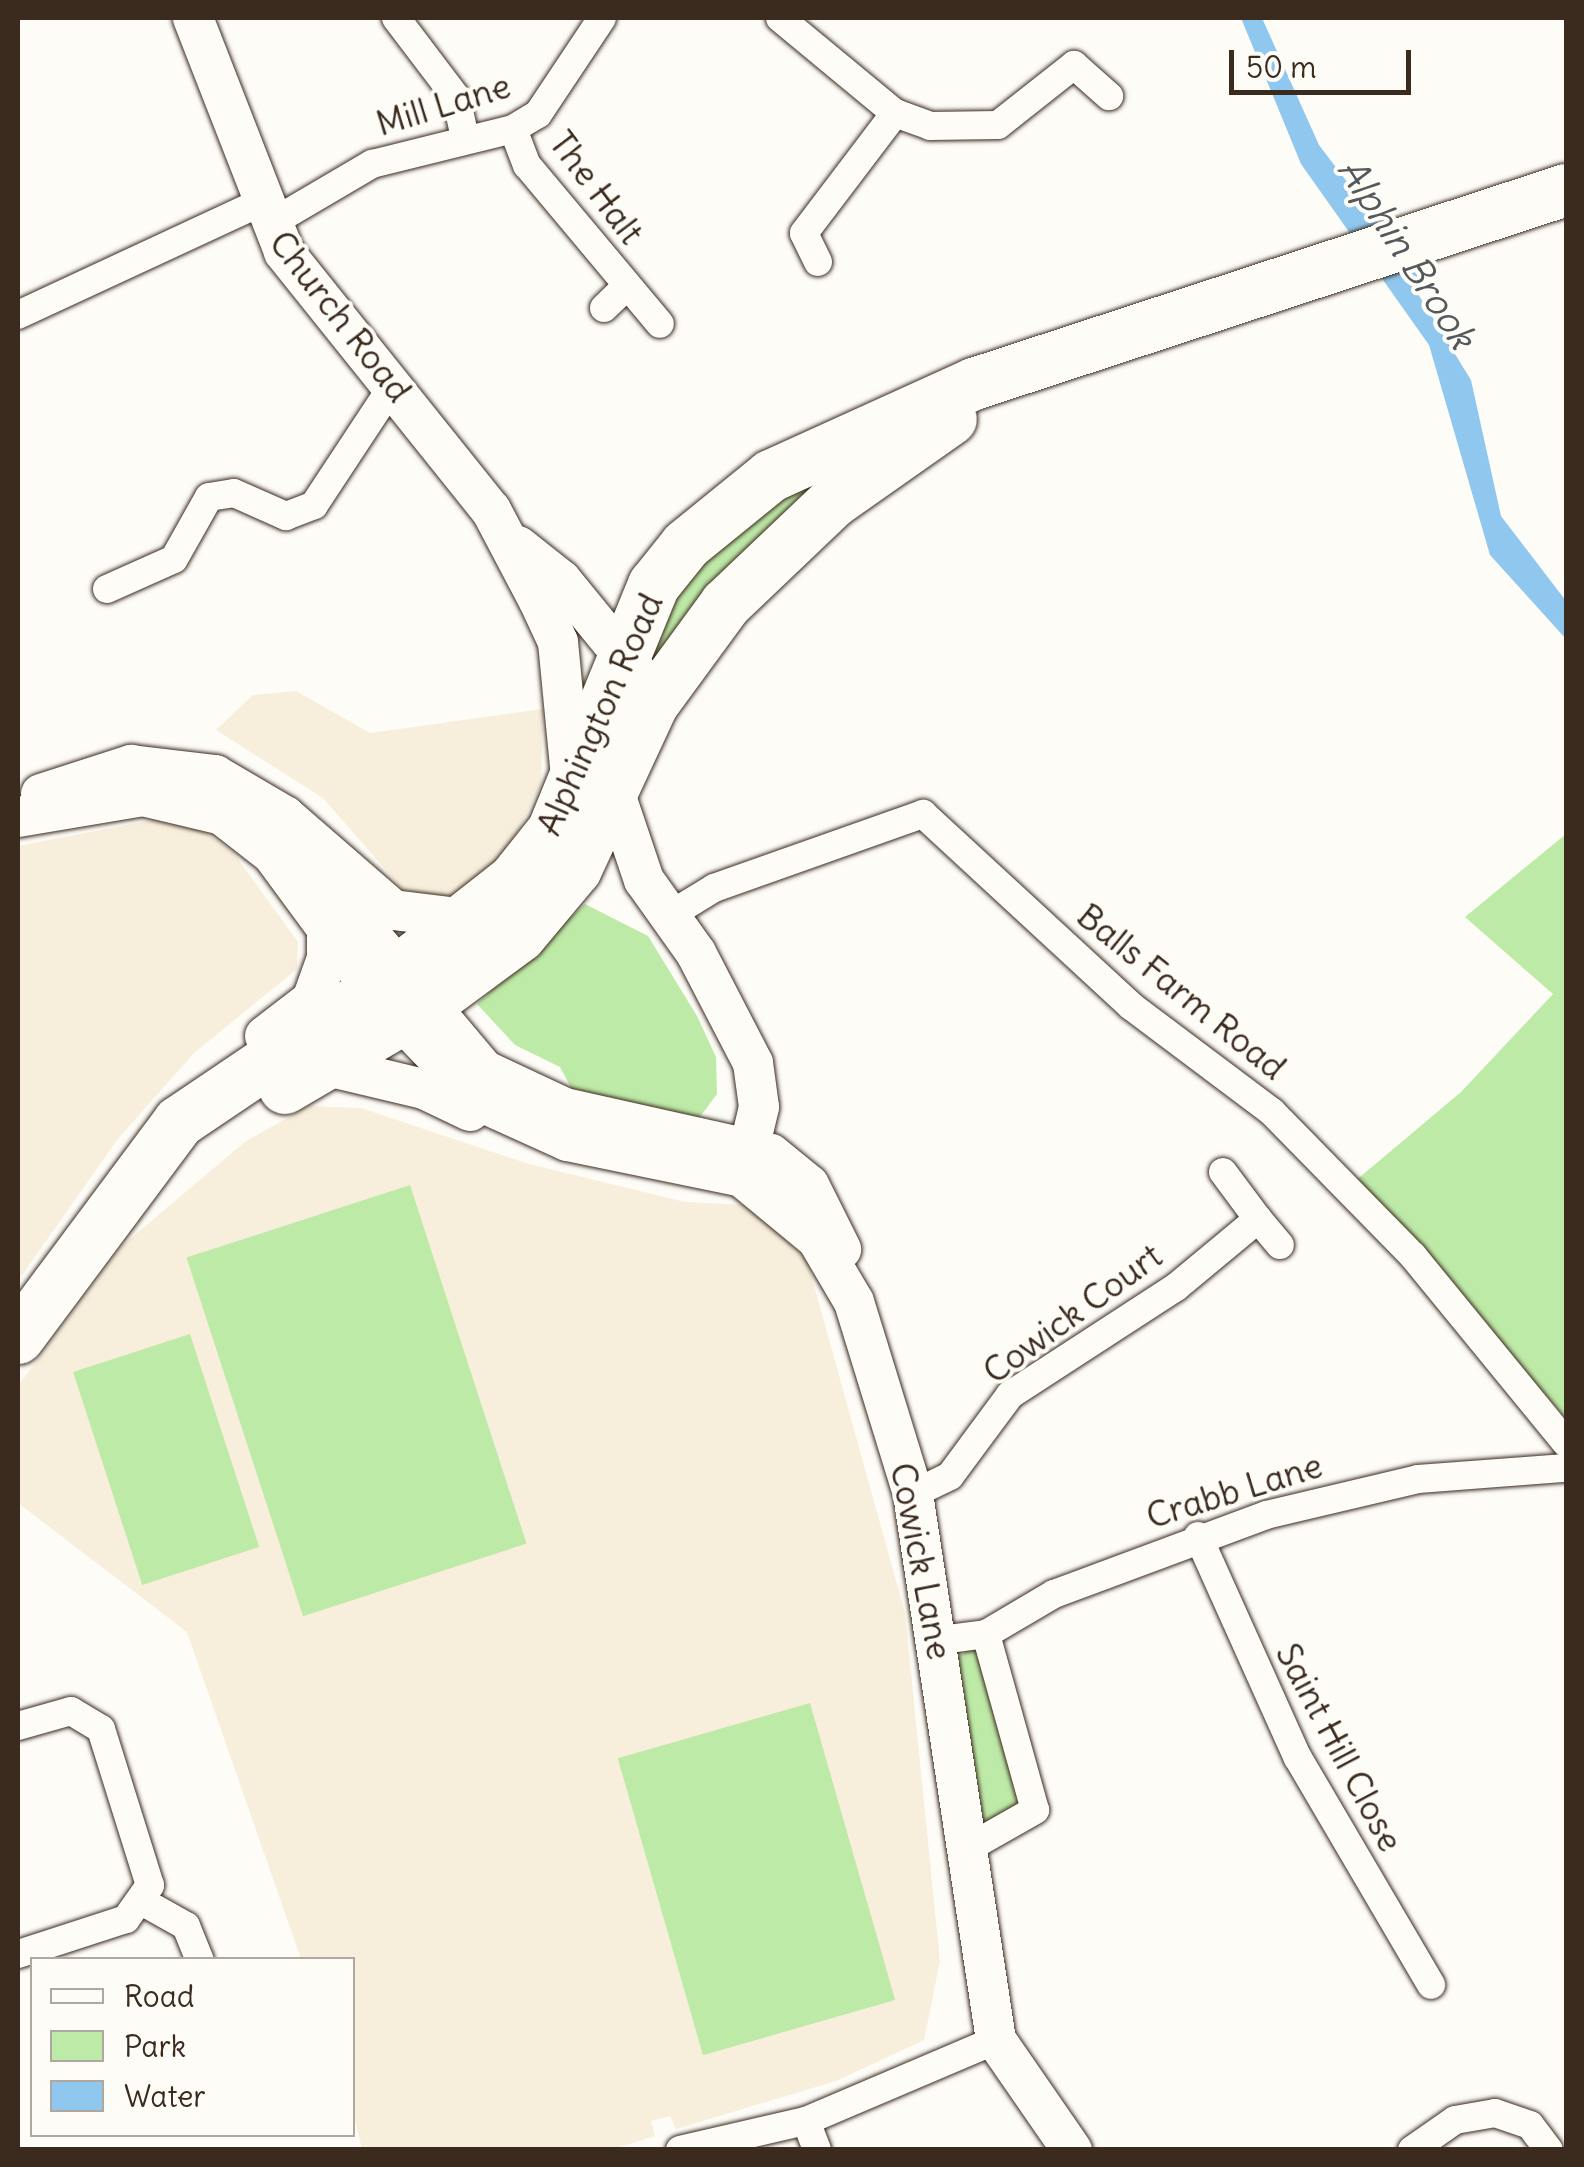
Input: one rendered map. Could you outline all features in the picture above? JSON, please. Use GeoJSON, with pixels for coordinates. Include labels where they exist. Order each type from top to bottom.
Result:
{"type":"FeatureCollection","features":[{"type":"Feature","properties":{"kind":"highway"},"geometry":{"type":"LineString","coordinates":[[1059,361],[1400,237],[1566,190]]}},
{"type":"Feature","properties":{"kind":"highway","name":"Alphington Road"},"geometry":{"type":"LineString","coordinates":[[18,1338],[126,1196],[147,1158],[210,1096],[520,936],[576,868],[623,647],[654,585],[686,545],[771,476],[974,384],[1059,361]]}},
{"type":"Feature","properties":{"kind":"highway","name":"Alphington Road"},"geometry":{"type":"LineString","coordinates":[[126,1196],[324,1065],[399,997],[466,919],[514,880],[593,794],[726,604],[833,502],[892,455],[1059,361]]}},
{"type":"Feature","properties":{"kind":"street","name":"Church Road"},"geometry":{"type":"LineString","coordinates":[[193,18],[265,213],[507,538],[558,642],[593,794],[670,916],[753,1063],[747,1162]]}},
{"type":"Feature","properties":{"kind":"street"},"geometry":{"type":"LineString","coordinates":[[396,18],[456,97],[465,138]]}},
{"type":"Feature","properties":{"kind":"street","name":"Mill Lane"},"geometry":{"type":"LineString","coordinates":[[18,314],[265,213],[372,164],[513,129],[554,96],[602,18]]}},
{"type":"Feature","properties":{"kind":"street"},"geometry":{"type":"LineString","coordinates":[[780,18],[895,113],[946,130],[998,125],[1074,64],[1109,96]]}},
{"type":"Feature","properties":{"kind":"street"},"geometry":{"type":"LineString","coordinates":[[818,262],[792,230],[895,113]]}},
{"type":"Feature","properties":{"kind":"street","name":"The Halt"},"geometry":{"type":"LineString","coordinates":[[513,129],[527,165],[660,324]]}},
{"type":"Feature","properties":{"kind":"street","name":"The Halt"},"geometry":{"type":"LineString","coordinates":[[604,308],[626,287]]}},
{"type":"Feature","properties":{"kind":"street"},"geometry":{"type":"LineString","coordinates":[[107,589],[174,559],[210,497],[234,493],[286,516],[314,505],[393,385]]}},
{"type":"Feature","properties":{"kind":"street","name":"Church Road"},"geometry":{"type":"LineString","coordinates":[[507,538],[562,580],[623,647],[652,705]]}},
{"type":"Feature","properties":{"kind":"street"},"geometry":{"type":"LineString","coordinates":[[562,580],[599,594],[654,585]]}},
{"type":"Feature","properties":{"kind":"street"},"geometry":{"type":"LineString","coordinates":[[18,801],[100,771],[161,764],[215,775],[285,816],[393,910],[466,919]]}},
{"type":"Feature","properties":{"kind":"street"},"geometry":{"type":"LineString","coordinates":[[18,818],[143,796],[200,805],[272,854],[327,923],[399,997],[484,1070],[533,1098],[747,1162]]}},
{"type":"Feature","properties":{"kind":"street","name":"Balls Farm Road"},"geometry":{"type":"LineString","coordinates":[[670,916],[714,888],[924,814],[1131,1006],[1272,1112],[1413,1256],[1566,1443]]}},
{"type":"Feature","properties":{"kind":"street"},"geometry":{"type":"LineString","coordinates":[[285,816],[450,1078],[508,1121]]}},
{"type":"Feature","properties":{"kind":"street"},"geometry":{"type":"LineString","coordinates":[[576,868],[644,880]]}},
{"type":"Feature","properties":{"kind":"street"},"geometry":{"type":"LineString","coordinates":[[210,1096],[227,1061],[312,1000],[328,958],[327,923]]}},
{"type":"Feature","properties":{"kind":"street"},"geometry":{"type":"LineString","coordinates":[[324,1065],[508,1121],[747,1162]]}},
{"type":"Feature","properties":{"kind":"street","name":"Cowick Lane"},"geometry":{"type":"LineString","coordinates":[[747,1162],[792,1168],[820,1200],[851,1272],[846,1282],[913,1494],[940,1640],[996,2040],[1072,2150]]}},
{"type":"Feature","properties":{"kind":"street"},"geometry":{"type":"LineString","coordinates":[[1223,1172],[1280,1245]]}},
{"type":"Feature","properties":{"kind":"street","name":"Cowick Court"},"geometry":{"type":"LineString","coordinates":[[913,1494],[950,1476],[1010,1395],[1175,1288],[1258,1219]]}},
{"type":"Feature","properties":{"kind":"street","name":"Crabb Lane"},"geometry":{"type":"LineString","coordinates":[[940,1640],[986,1634],[1054,1594],[1198,1536],[1374,1486],[1566,1468]]}},
{"type":"Feature","properties":{"kind":"street","name":"Saint Hill Close"},"geometry":{"type":"LineString","coordinates":[[1198,1536],[1298,1758],[1430,1985]]}},
{"type":"Feature","properties":{"kind":"street","name":"Cowick Lane"},"geometry":{"type":"LineString","coordinates":[[970,1848],[1036,1810],[986,1634]]}},
{"type":"Feature","properties":{"kind":"street"},"geometry":{"type":"LineString","coordinates":[[18,1726],[71,1711],[101,1729],[150,1872],[144,1903],[126,1919],[18,1954]]}},
{"type":"Feature","properties":{"kind":"street"},"geometry":{"type":"LineString","coordinates":[[144,1903],[186,1926],[199,1957]]}},
{"type":"Feature","properties":{"kind":"street"},"geometry":{"type":"LineString","coordinates":[[680,2150],[806,2121],[996,2040]]}},
{"type":"Feature","properties":{"kind":"street"},"geometry":{"type":"LineString","coordinates":[[1412,2150],[1455,2120],[1495,2114],[1530,2125],[1550,2150]]}},
{"type":"Feature","properties":{"kind":"street"},"geometry":{"type":"LineString","coordinates":[[806,2121],[817,2150]]}},
{"type":"Feature","properties":{"kind":"shaded area"},"geometry":{"type":"Polygon","coordinates":[[[296,691],[370,733],[543,709],[541,784],[482,904],[418,907],[323,798],[216,730],[253,695],[296,691]]]}},
{"type":"Feature","properties":{"kind":"shaded area"},"geometry":{"type":"Polygon","coordinates":[[[153,820],[200,829],[232,851],[298,942],[297,969],[194,1053],[117,1140],[18,1281],[18,846],[153,820]]]}},
{"type":"Feature","properties":{"kind":"shaded area"},"geometry":{"type":"Polygon","coordinates":[[[309,1106],[361,1108],[529,1164],[685,1202],[749,1205],[807,1260],[905,1613],[940,1961],[924,2040],[836,2081],[676,2129],[670,2116],[651,2121],[655,2136],[614,2149],[362,2149],[355,2121],[355,1957],[300,1957],[187,1632],[18,1503],[18,1386],[123,1245],[246,1141],[309,1106]]]}},
{"type":"Feature","properties":{"kind":"green space"},"geometry":{"type":"Polygon","coordinates":[[[831,465],[661,666],[639,637],[687,567],[831,465]]]}},
{"type":"Feature","properties":{"kind":"green space"},"geometry":{"type":"Polygon","coordinates":[[[1566,834],[1566,1418],[1354,1182],[1461,1092],[1553,994],[1465,917],[1566,834]]]}},
{"type":"Feature","properties":{"kind":"green space"},"geometry":{"type":"Polygon","coordinates":[[[585,904],[648,936],[697,1016],[716,1057],[717,1094],[699,1118],[579,1103],[560,1067],[515,1045],[477,1004],[585,904]]]}},
{"type":"Feature","properties":{"kind":"green space"},"geometry":{"type":"Polygon","coordinates":[[[410,1185],[526,1544],[303,1616],[187,1258],[410,1185]]]}},
{"type":"Feature","properties":{"kind":"green space"},"geometry":{"type":"Polygon","coordinates":[[[190,1334],[259,1547],[142,1585],[73,1372],[190,1334]]]}},
{"type":"Feature","properties":{"kind":"green space"},"geometry":{"type":"Polygon","coordinates":[[[977,1645],[1018,1788],[1016,1813],[982,1828],[956,1658],[977,1645]]]}},
{"type":"Feature","properties":{"kind":"green space"},"geometry":{"type":"Polygon","coordinates":[[[810,1703],[895,2000],[703,2055],[618,1758],[810,1703]]]}},
{"type":"Feature","properties":{"kind":"water"},"geometry":{"type":"Polygon","coordinates":[[[1241,18],[1262,18],[1319,145],[1417,274],[1418,294],[1471,380],[1501,516],[1566,601],[1566,639],[1490,555],[1429,345],[1301,164],[1241,18]]]}},
{"type":"Feature","properties":{"kind":"water label","name":"Alphin Brook"},"geometry":{"type":"Point","coordinates":[1407,253]}}]}
